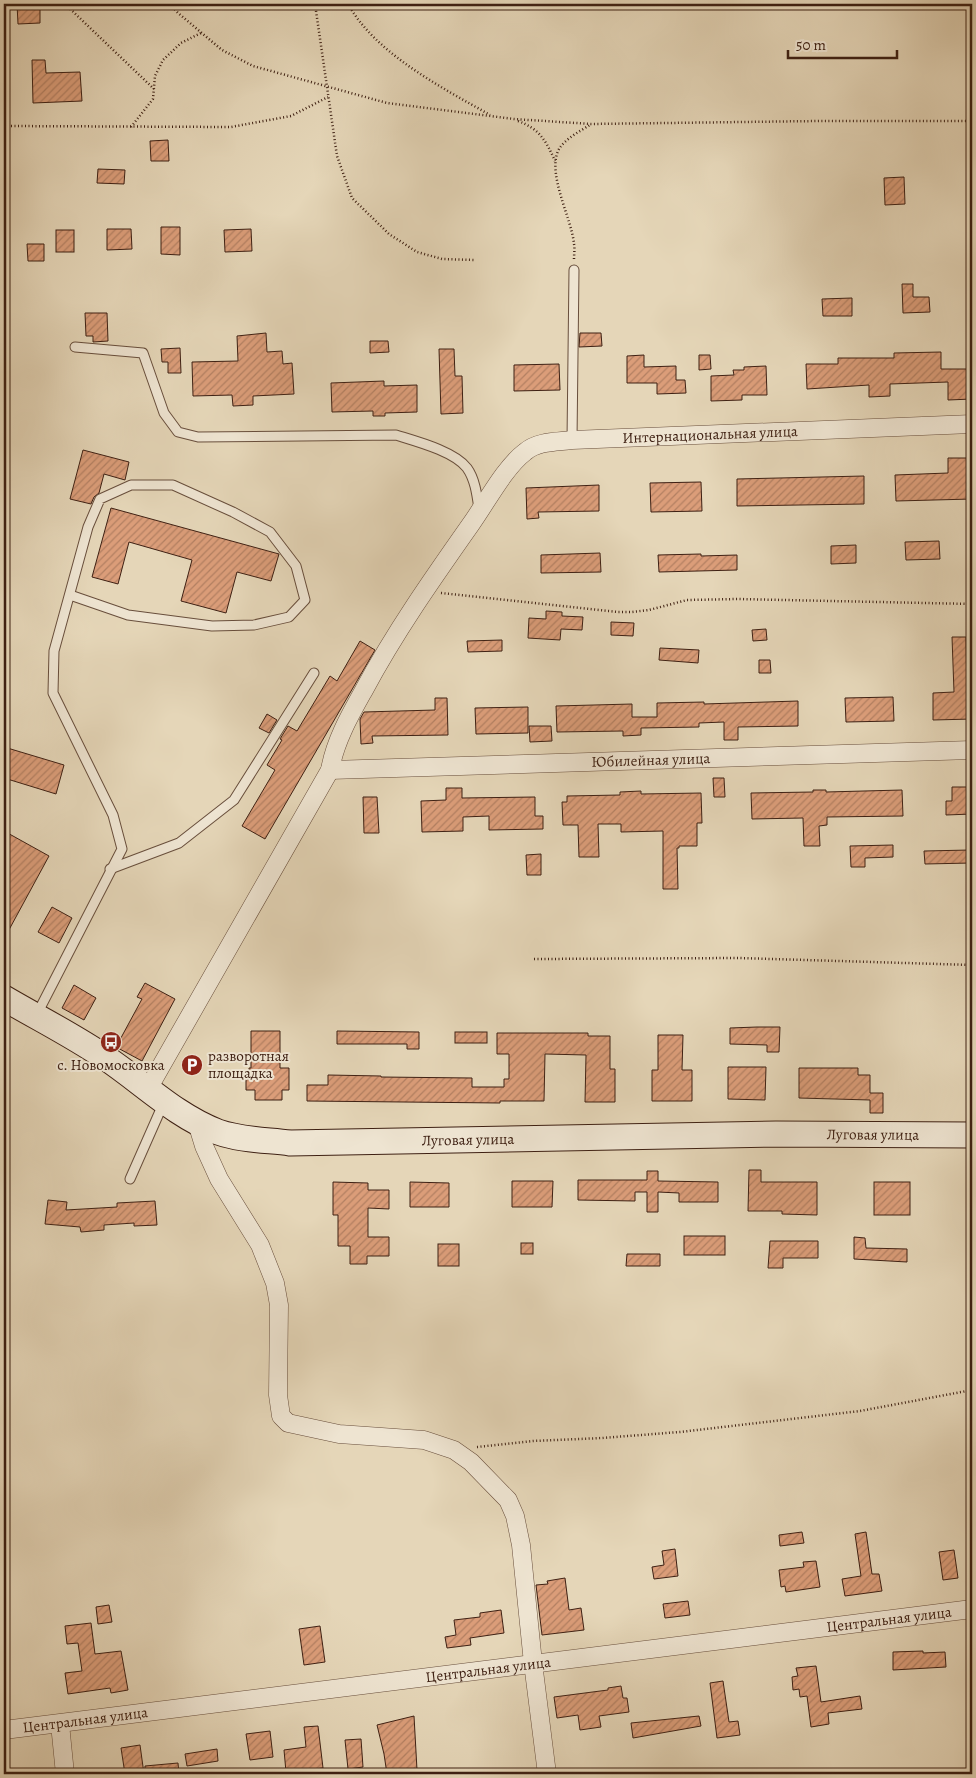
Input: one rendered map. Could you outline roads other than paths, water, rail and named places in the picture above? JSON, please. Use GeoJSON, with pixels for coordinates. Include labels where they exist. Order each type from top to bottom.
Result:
{"type":"FeatureCollection","features":[{"type":"Feature","properties":{"kind":"street","name":"Интернациональная улица"},"geometry":{"type":"LineString","coordinates":[[156,1095],[320,784],[330,770],[334,751],[351,713],[382,656],[510,468],[524,452],[536,445],[572,440],[972,424]]}},
{"type":"Feature","properties":{"kind":"street","name":"Юбилейная улица"},"geometry":{"type":"LineString","coordinates":[[330,770],[972,750]]}},
{"type":"Feature","properties":{"kind":"street","name":"Луговая улица"},"geometry":{"type":"LineString","coordinates":[[4,999],[107,1058],[181,1114],[220,1133],[246,1138],[290,1142],[776,1134],[972,1135]]}},
{"type":"Feature","properties":{"kind":"street"},"geometry":{"type":"LineString","coordinates":[[197,1123],[204,1146],[219,1179],[260,1244],[275,1284],[278,1305],[278,1395],[281,1416],[288,1424],[331,1432],[424,1440],[454,1450],[470,1462],[508,1500],[515,1516],[521,1545],[547,1774]]}},
{"type":"Feature","properties":{"kind":"street","name":"Центральная улица"},"geometry":{"type":"LineString","coordinates":[[4,1730],[972,1609]]}},
{"type":"Feature","properties":{"kind":"street"},"geometry":{"type":"LineString","coordinates":[[60,1724],[65,1774]]}},
{"type":"Feature","properties":{"kind":"lane"},"geometry":{"type":"LineString","coordinates":[[572,440],[574,270]]}},
{"type":"Feature","properties":{"kind":"lane"},"geometry":{"type":"LineString","coordinates":[[75,347],[143,352],[164,413],[178,432],[198,437],[396,435],[424,444],[451,456],[466,467],[475,487],[480,512]]}},
{"type":"Feature","properties":{"kind":"lane"},"geometry":{"type":"LineString","coordinates":[[36,1016],[122,849],[113,815],[53,693],[54,651],[88,527],[100,499],[131,485],[173,485],[233,512],[270,532],[296,566],[305,600],[289,617],[254,625],[212,626],[128,616],[70,595]]}},
{"type":"Feature","properties":{"kind":"lane"},"geometry":{"type":"LineString","coordinates":[[110,870],[179,843],[234,800],[314,674]]}},
{"type":"Feature","properties":{"kind":"lane"},"geometry":{"type":"LineString","coordinates":[[130,1179],[156,1095]]}},
{"type":"Feature","properties":{"kind":"place","name":"с. Новомосковка"},"geometry":{"type":"Point","coordinates":[111,1042]}},
{"type":"Feature","properties":{"kind":"place","name":"разворотная площадка"},"geometry":{"type":"Point","coordinates":[192,1065]}}]}
